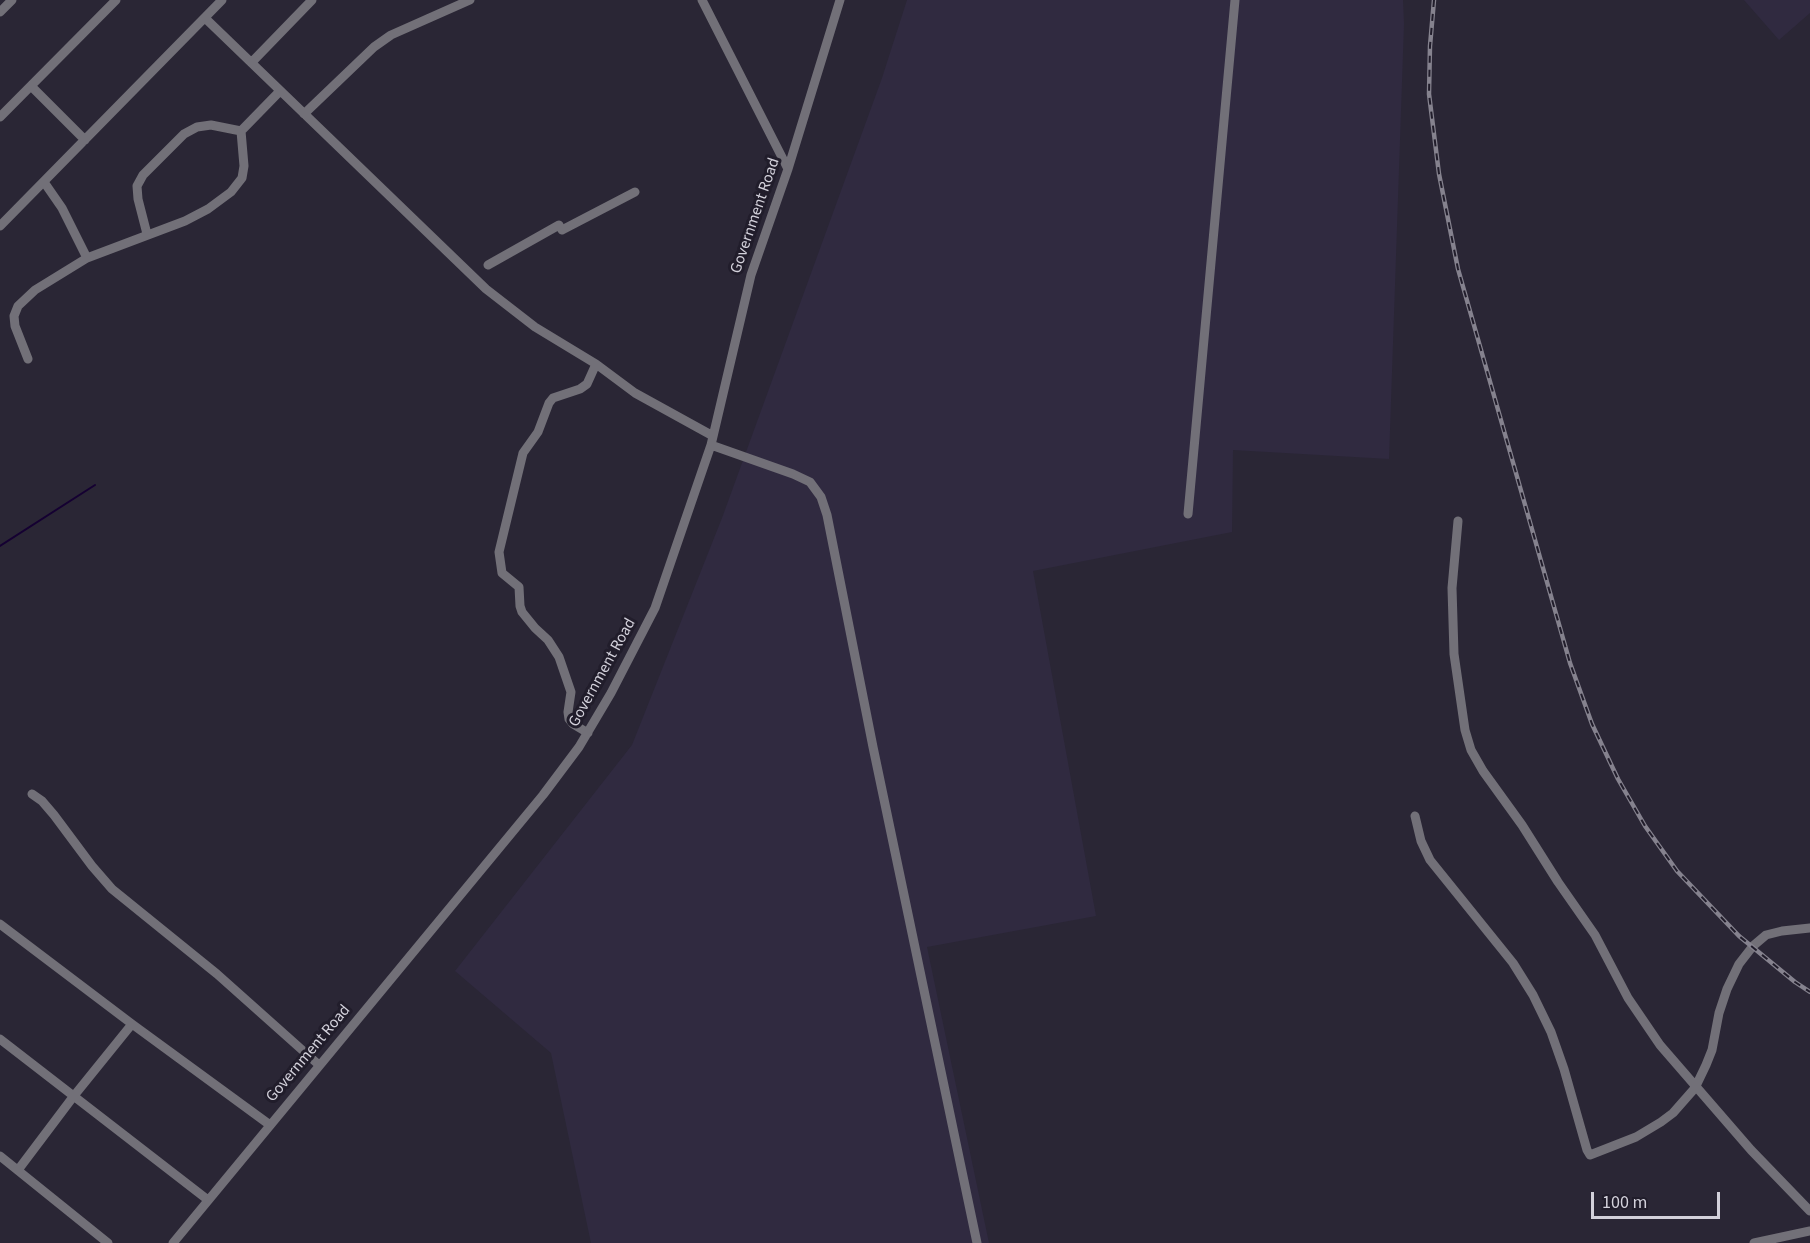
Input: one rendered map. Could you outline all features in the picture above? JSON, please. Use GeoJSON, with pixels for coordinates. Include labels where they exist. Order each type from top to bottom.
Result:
{"type":"FeatureCollection","features":[{"type":"Feature","properties":{"kind":"street"},"geometry":{"type":"LineString","coordinates":[[0,12],[12,0]]}},
{"type":"Feature","properties":{"kind":"street"},"geometry":{"type":"LineString","coordinates":[[0,117],[116,0]]}},
{"type":"Feature","properties":{"kind":"street"},"geometry":{"type":"LineString","coordinates":[[0,226],[222,0]]}},
{"type":"Feature","properties":{"kind":"street"},"geometry":{"type":"LineString","coordinates":[[252,62],[312,0]]}},
{"type":"Feature","properties":{"kind":"street"},"geometry":{"type":"LineString","coordinates":[[304,114],[374,47],[391,35],[470,0]]}},
{"type":"Feature","properties":{"kind":"street"},"geometry":{"type":"LineString","coordinates":[[702,0],[789,169]]}},
{"type":"Feature","properties":{"kind":"street","name":"Government Road"},"geometry":{"type":"LineString","coordinates":[[173,1243],[543,795],[588,733],[611,693],[655,608],[712,441],[751,275],[789,169],[840,0]]}},
{"type":"Feature","properties":{"kind":"street"},"geometry":{"type":"LineString","coordinates":[[1188,514],[1235,0]]}},
{"type":"Feature","properties":{"kind":"street"},"geometry":{"type":"LineString","coordinates":[[205,18],[486,289],[535,327],[596,364],[635,393],[712,441],[810,482],[821,497],[827,515],[976,1243]]}},
{"type":"Feature","properties":{"kind":"street"},"geometry":{"type":"LineString","coordinates":[[31,86],[85,140]]}},
{"type":"Feature","properties":{"kind":"street"},"geometry":{"type":"LineString","coordinates":[[28,359],[15,326],[14,316],[18,306],[35,290],[87,258],[192,217],[208,209],[231,192],[242,178],[243,172],[241,131],[280,91]]}},
{"type":"Feature","properties":{"kind":"street"},"geometry":{"type":"LineString","coordinates":[[147,234],[138,199],[138,186],[143,175],[184,134],[197,127],[211,125],[241,131]]}},
{"type":"Feature","properties":{"kind":"street"},"geometry":{"type":"LineString","coordinates":[[44,182],[62,208],[87,258]]}},
{"type":"Feature","properties":{"kind":"street"},"geometry":{"type":"LineString","coordinates":[[488,265],[560,227],[635,192]]}},
{"type":"Feature","properties":{"kind":"street"},"geometry":{"type":"LineString","coordinates":[[588,733],[569,719],[571,692],[559,657],[548,640],[522,612],[519,587],[502,573],[499,552],[523,453],[538,432],[553,398],[587,384],[596,364]]}},
{"type":"Feature","properties":{"kind":"street"},"geometry":{"type":"LineString","coordinates":[[1458,521],[1452,588],[1454,654],[1465,730],[1471,750],[1595,935],[1628,998],[1660,1045],[1751,1150],[1810,1210]]}},
{"type":"Feature","properties":{"kind":"street"},"geometry":{"type":"LineString","coordinates":[[32,794],[42,801],[54,815],[112,889],[201,962],[319,1065]]}},
{"type":"Feature","properties":{"kind":"street"},"geometry":{"type":"LineString","coordinates":[[1415,816],[1421,841],[1430,860],[1513,963],[1533,995],[1551,1032],[1589,1154],[1636,1137],[1673,1113],[1695,1088],[1712,1050],[1719,1013],[1739,964],[1753,946],[1766,935],[1810,928]]}},
{"type":"Feature","properties":{"kind":"street"},"geometry":{"type":"LineString","coordinates":[[0,924],[270,1125]]}},
{"type":"Feature","properties":{"kind":"street"},"geometry":{"type":"LineString","coordinates":[[18,1170],[132,1024]]}},
{"type":"Feature","properties":{"kind":"street"},"geometry":{"type":"LineString","coordinates":[[0,1039],[208,1200]]}},
{"type":"Feature","properties":{"kind":"street"},"geometry":{"type":"LineString","coordinates":[[0,1156],[108,1243]]}},
{"type":"Feature","properties":{"kind":"street"},"geometry":{"type":"LineString","coordinates":[[1754,1243],[1810,1231]]}},
{"type":"Feature","properties":{"kind":"shaded area"},"geometry":{"type":"Polygon","coordinates":[[[907,0],[1403,0],[1389,459],[1233,450],[1232,532],[1033,571],[1096,916],[927,947],[989,1243],[591,1243],[551,1053],[455,971],[632,745],[722,518],[882,78],[907,0]]]}},
{"type":"Feature","properties":{"kind":"shaded area"},"geometry":{"type":"Polygon","coordinates":[[[1744,0],[1810,0],[1810,13],[1779,40],[1744,0]]]}},
{"type":"Feature","properties":{"kind":"waterway"},"geometry":{"type":"LineString","coordinates":[[0,546],[95,485]]}},
{"type":"Feature","properties":{"kind":"railway"},"geometry":{"type":"LineString","coordinates":[[1434,0],[1429,94],[1439,174],[1458,269],[1570,663],[1592,724],[1618,779],[1645,826],[1677,871],[1739,936],[1810,992]]}}]}
